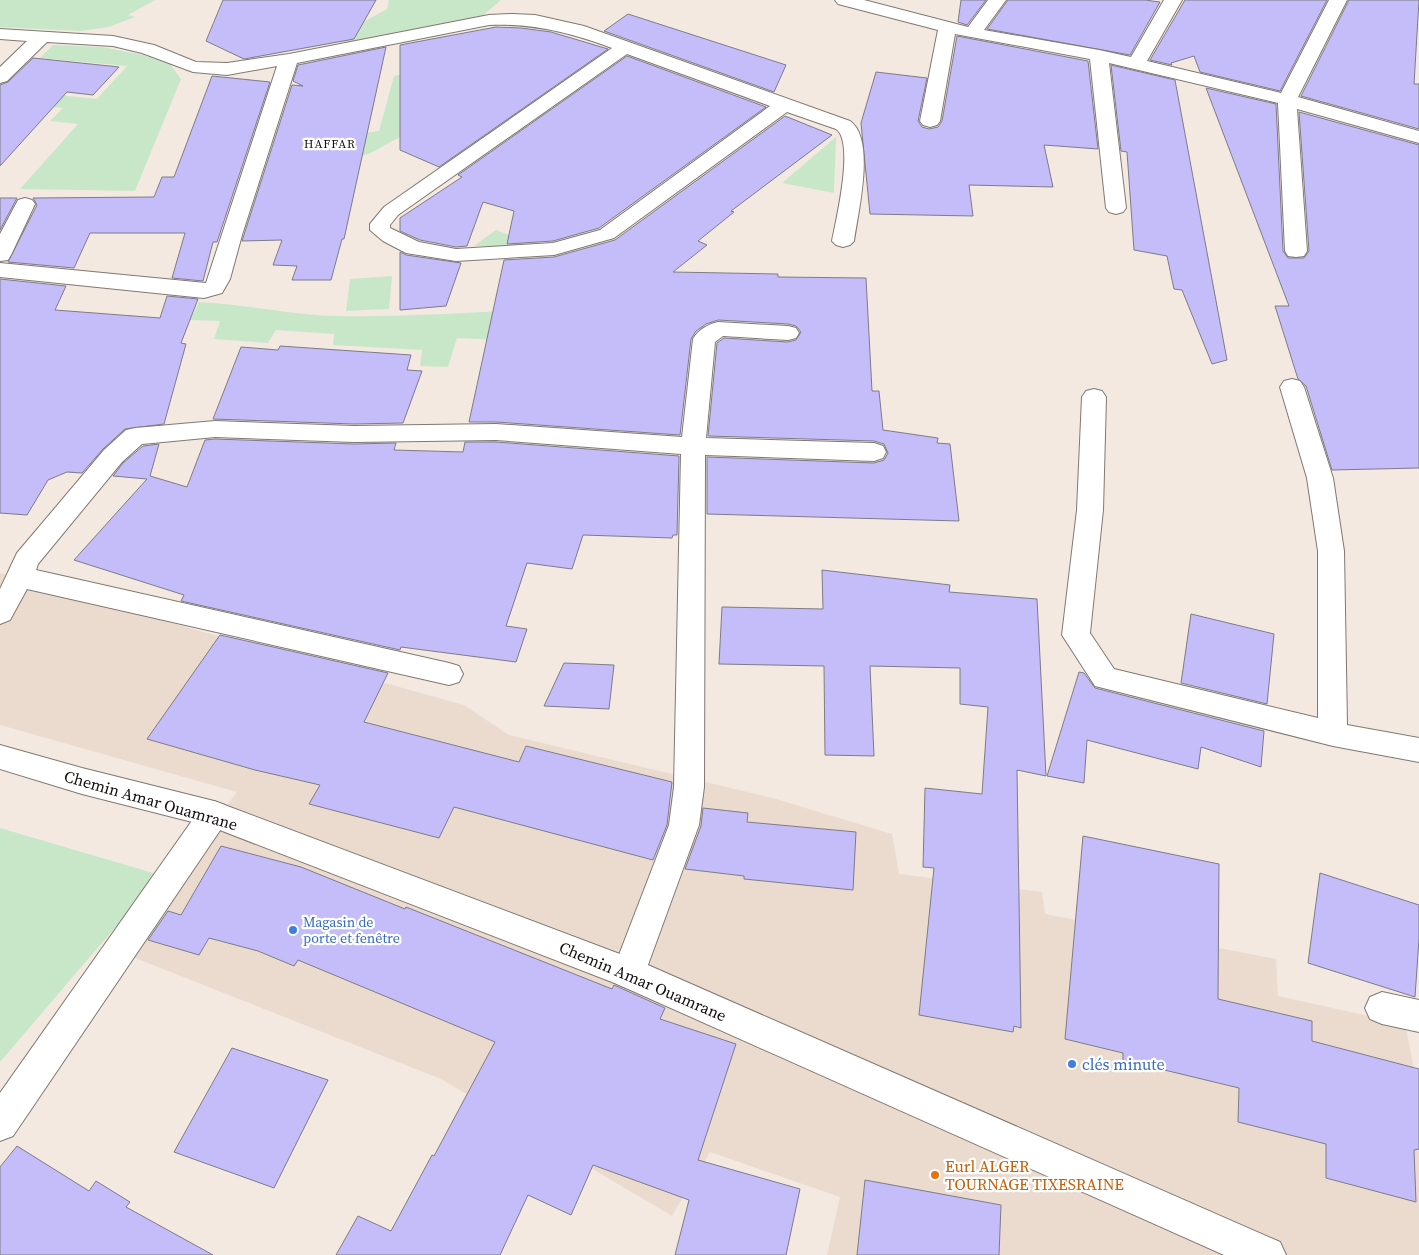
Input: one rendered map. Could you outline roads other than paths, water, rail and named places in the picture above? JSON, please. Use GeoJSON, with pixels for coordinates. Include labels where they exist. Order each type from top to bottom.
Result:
{"type":"FeatureCollection","features":[{"type":"Feature","properties":{"kind":"street"},"geometry":{"type":"LineString","coordinates":[[844,0],[972,33],[1099,55],[1287,100],[1419,136]]}},
{"type":"Feature","properties":{"kind":"street"},"geometry":{"type":"LineString","coordinates":[[972,33],[997,0]]}},
{"type":"Feature","properties":{"kind":"street"},"geometry":{"type":"LineString","coordinates":[[1136,64],[1173,0]]}},
{"type":"Feature","properties":{"kind":"street"},"geometry":{"type":"LineString","coordinates":[[1296,252],[1287,100],[1338,0]]}},
{"type":"Feature","properties":{"kind":"street"},"geometry":{"type":"LineString","coordinates":[[0,34],[113,41],[148,49],[193,67],[227,69],[289,59],[488,20],[512,18],[536,20],[578,29],[843,125],[850,131],[853,140],[852,186],[843,241]]}},
{"type":"Feature","properties":{"kind":"street"},"geometry":{"type":"LineString","coordinates":[[930,121],[947,27]]}},
{"type":"Feature","properties":{"kind":"street"},"geometry":{"type":"LineString","coordinates":[[0,76],[41,38]]}},
{"type":"Feature","properties":{"kind":"street"},"geometry":{"type":"LineString","coordinates":[[625,47],[391,211],[380,224],[380,230],[390,237],[414,248],[456,255],[554,249],[607,234],[785,104]]}},
{"type":"Feature","properties":{"kind":"street"},"geometry":{"type":"LineString","coordinates":[[1099,55],[1116,208]]}},
{"type":"Feature","properties":{"kind":"street"},"geometry":{"type":"LineString","coordinates":[[0,270],[204,291],[214,288],[219,279],[231,235],[289,59]]}},
{"type":"Feature","properties":{"kind":"street"},"geometry":{"type":"LineString","coordinates":[[0,255],[25,204]]}},
{"type":"Feature","properties":{"kind":"street"},"geometry":{"type":"LineString","coordinates":[[629,973],[684,825],[689,787],[693,446],[704,339],[718,329],[788,333]]}},
{"type":"Feature","properties":{"kind":"street"},"geometry":{"type":"LineString","coordinates":[[1292,387],[1320,478],[1331,551],[1333,734]]}},
{"type":"Feature","properties":{"kind":"street"},"geometry":{"type":"LineString","coordinates":[[1094,397],[1090,510],[1076,635],[1105,678],[1333,734],[1419,750]]}},
{"type":"Feature","properties":{"kind":"street"},"geometry":{"type":"LineString","coordinates":[[0,613],[20,577],[26,560],[113,456],[135,436],[215,429],[354,434],[496,432],[693,446],[874,452]]}},
{"type":"Feature","properties":{"kind":"street"},"geometry":{"type":"LineString","coordinates":[[20,577],[449,674]]}},
{"type":"Feature","properties":{"kind":"street","name":"Chemin Amar Ouamrane"},"geometry":{"type":"LineString","coordinates":[[0,757],[82,781],[214,814],[629,973],[1267,1255]]}},
{"type":"Feature","properties":{"kind":"street"},"geometry":{"type":"LineString","coordinates":[[0,1123],[214,814]]}},
{"type":"Feature","properties":{"kind":"street"},"geometry":{"type":"LineString","coordinates":[[1382,1008],[1419,1016]]}},
{"type":"Feature","properties":{"kind":"place","name":"Magasin de porte et fenêtre"},"geometry":{"type":"Point","coordinates":[293,930]}},
{"type":"Feature","properties":{"kind":"place","name":"clés minute"},"geometry":{"type":"Point","coordinates":[1072,1064]}},
{"type":"Feature","properties":{"kind":"place","name":"Eurl ALGER TOURNAGE TIXESRAINE"},"geometry":{"type":"Point","coordinates":[935,1175]}},
{"type":"Feature","properties":{"kind":"district","name":"HAFFAR"},"geometry":{"type":"Point","coordinates":[330,144]}}]}
